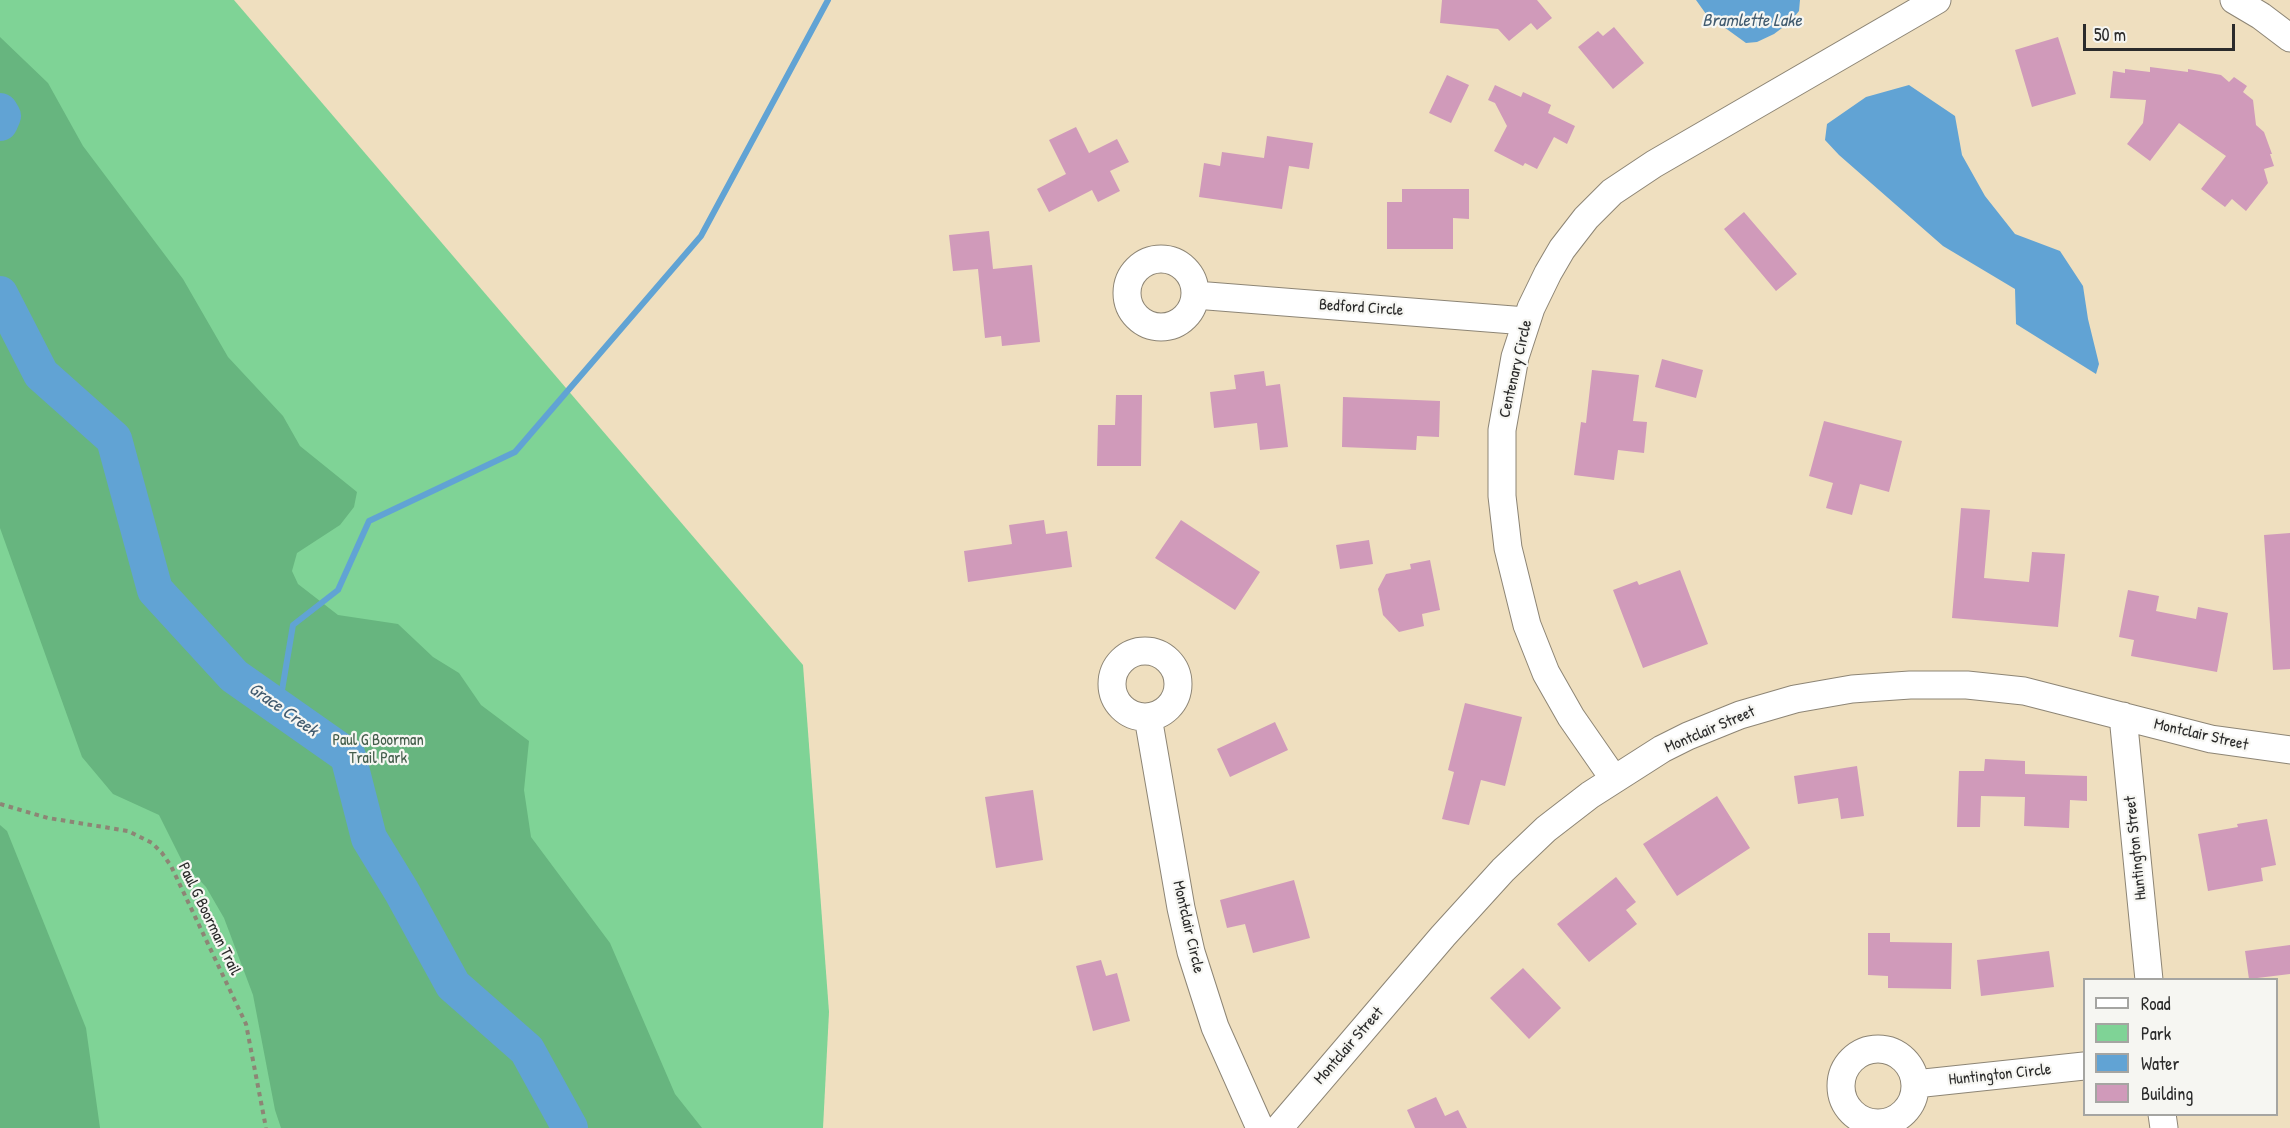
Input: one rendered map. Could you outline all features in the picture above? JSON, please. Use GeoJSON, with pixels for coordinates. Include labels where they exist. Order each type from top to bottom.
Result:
{"type":"FeatureCollection","features":[{"type":"Feature","properties":{"kind":"street","name":"Centenary Circle"},"geometry":{"type":"LineString","coordinates":[[1614,779],[1571,717],[1546,673],[1527,625],[1508,548],[1502,496],[1502,436],[1513,369],[1526,321],[1562,249],[1586,218],[1612,192],[1662,160],[1937,0]]}},
{"type":"Feature","properties":{"kind":"street"},"geometry":{"type":"LineString","coordinates":[[2234,0],[2261,16],[2290,38]]}},
{"type":"Feature","properties":{"kind":"street","name":"Bedford Circle"},"geometry":{"type":"LineString","coordinates":[[1195,295],[1526,321]]}},
{"type":"Feature","properties":{"kind":"street","name":"Montclair Street"},"geometry":{"type":"LineString","coordinates":[[1279,1128],[1443,936],[1503,870],[1560,818],[1614,779],[1662,749],[1723,721],[1795,699],[1852,689],[1910,684],[1996,687],[2054,697],[2211,739],[2290,750]]}},
{"type":"Feature","properties":{"kind":"street","name":"Huntington Street"},"geometry":{"type":"LineString","coordinates":[[2123,716],[2149,978]]}},
{"type":"Feature","properties":{"kind":"street","name":"Montclair Circle"},"geometry":{"type":"LineString","coordinates":[[1148,717],[1181,908],[1191,952],[1225,1051],[1260,1128]]}},
{"type":"Feature","properties":{"kind":"street","name":"Huntington Circle"},"geometry":{"type":"LineString","coordinates":[[1915,1084],[2083,1066]]}},
{"type":"Feature","properties":{"kind":"path","name":"Paul G Boorman Trail"},"geometry":{"type":"LineString","coordinates":[[0,804],[48,818],[128,831],[152,843],[162,853],[171,866],[246,1024],[266,1128]]}},
{"type":"Feature","properties":{"kind":"green space","name":"Paul G Boorman Trail Park"},"geometry":{"type":"Polygon","coordinates":[[[0,0],[234,0],[803,665],[829,1012],[823,1128],[0,1128],[0,0]]]}},
{"type":"Feature","properties":{"kind":"green space"},"geometry":{"type":"Polygon","coordinates":[[[0,37],[48,83],[83,146],[183,279],[228,357],[283,416],[300,446],[357,492],[354,507],[340,525],[297,553],[292,571],[298,584],[338,615],[398,624],[433,657],[459,673],[481,705],[529,741],[524,790],[531,837],[610,943],[675,1094],[702,1128],[281,1128],[275,1110],[253,995],[224,918],[206,887],[183,863],[159,815],[113,794],[82,757],[0,528],[0,37]]]}},
{"type":"Feature","properties":{"kind":"green space"},"geometry":{"type":"Polygon","coordinates":[[[0,825],[7,831],[86,1028],[100,1128],[0,1128],[0,825]]]}},
{"type":"Feature","properties":{"kind":"water","name":"Bramlette Lake"},"geometry":{"type":"Polygon","coordinates":[[[1696,0],[1800,0],[1799,11],[1790,22],[1774,34],[1757,42],[1746,43],[1706,14],[1696,0]]]}},
{"type":"Feature","properties":{"kind":"water"},"geometry":{"type":"Polygon","coordinates":[[[1909,85],[1955,116],[1962,155],[1985,196],[2015,234],[2060,251],[2083,286],[2099,364],[2096,374],[2016,324],[2015,289],[1943,246],[1839,155],[1825,140],[1827,124],[1866,97],[1909,85]]]}},
{"type":"Feature","properties":{"kind":"building"},"geometry":{"type":"Polygon","coordinates":[[[1442,0],[1537,0],[1552,18],[1537,30],[1531,23],[1509,41],[1498,29],[1440,23],[1442,0]]]}},
{"type":"Feature","properties":{"kind":"building"},"geometry":{"type":"Polygon","coordinates":[[[1614,27],[1644,63],[1613,89],[1578,47],[1598,31],[1603,36],[1614,27]]]}},
{"type":"Feature","properties":{"kind":"building"},"geometry":{"type":"Polygon","coordinates":[[[2058,37],[2076,94],[2032,107],[2015,50],[2058,37]]]}},
{"type":"Feature","properties":{"kind":"building"},"geometry":{"type":"Polygon","coordinates":[[[2150,67],[2188,72],[2188,69],[2221,75],[2229,82],[2234,77],[2247,86],[2243,92],[2253,100],[2256,125],[2264,132],[2274,166],[2264,169],[2268,183],[2246,211],[2232,199],[2225,207],[2201,189],[2226,156],[2179,123],[2150,161],[2127,144],[2143,123],[2146,100],[2110,98],[2113,71],[2125,73],[2125,69],[2150,72],[2150,67]]]}},
{"type":"Feature","properties":{"kind":"building"},"geometry":{"type":"Polygon","coordinates":[[[1447,75],[1469,85],[1451,123],[1429,113],[1447,75]]]}},
{"type":"Feature","properties":{"kind":"building"},"geometry":{"type":"Polygon","coordinates":[[[1495,85],[1521,97],[1523,92],[1551,105],[1548,113],[1575,126],[1567,144],[1554,137],[1537,169],[1525,163],[1523,166],[1494,151],[1507,126],[1495,103],[1488,100],[1495,85]]]}},
{"type":"Feature","properties":{"kind":"building"},"geometry":{"type":"Polygon","coordinates":[[[1076,127],[1089,153],[1117,139],[1129,162],[1110,171],[1120,191],[1098,202],[1092,190],[1049,212],[1037,189],[1066,174],[1049,140],[1076,127]]]}},
{"type":"Feature","properties":{"kind":"building"},"geometry":{"type":"Polygon","coordinates":[[[1267,136],[1313,143],[1309,169],[1289,166],[1282,209],[1199,197],[1204,163],[1220,166],[1222,152],[1264,158],[1267,136]]]}},
{"type":"Feature","properties":{"kind":"building"},"geometry":{"type":"Polygon","coordinates":[[[1402,189],[1469,189],[1469,219],[1453,218],[1453,249],[1387,249],[1387,202],[1402,202],[1402,189]]]}},
{"type":"Feature","properties":{"kind":"building"},"geometry":{"type":"Polygon","coordinates":[[[1744,212],[1797,274],[1776,291],[1724,229],[1744,212]]]}},
{"type":"Feature","properties":{"kind":"building"},"geometry":{"type":"Polygon","coordinates":[[[989,231],[993,269],[1032,265],[1040,342],[1002,346],[1001,336],[985,338],[978,269],[953,271],[949,235],[989,231]]]}},
{"type":"Feature","properties":{"kind":"building"},"geometry":{"type":"Polygon","coordinates":[[[1662,359],[1703,370],[1696,398],[1655,387],[1662,359]]]}},
{"type":"Feature","properties":{"kind":"building"},"geometry":{"type":"Polygon","coordinates":[[[1592,370],[1639,375],[1633,421],[1647,422],[1644,453],[1618,450],[1614,480],[1574,475],[1581,422],[1586,423],[1592,370]]]}},
{"type":"Feature","properties":{"kind":"building"},"geometry":{"type":"Polygon","coordinates":[[[1264,371],[1266,386],[1280,384],[1288,447],[1260,450],[1257,423],[1214,428],[1210,392],[1236,389],[1234,375],[1264,371]]]}},
{"type":"Feature","properties":{"kind":"building"},"geometry":{"type":"Polygon","coordinates":[[[1116,395],[1142,395],[1141,466],[1097,466],[1098,425],[1115,425],[1116,395]]]}},
{"type":"Feature","properties":{"kind":"building"},"geometry":{"type":"Polygon","coordinates":[[[1343,397],[1440,401],[1439,437],[1417,436],[1416,450],[1342,447],[1343,397]]]}},
{"type":"Feature","properties":{"kind":"building"},"geometry":{"type":"Polygon","coordinates":[[[1824,421],[1902,441],[1889,492],[1860,484],[1852,515],[1826,508],[1833,483],[1809,476],[1824,421]]]}},
{"type":"Feature","properties":{"kind":"building"},"geometry":{"type":"Polygon","coordinates":[[[1961,508],[1990,510],[1984,578],[2029,582],[2032,552],[2065,554],[2058,627],[1952,618],[1961,508]]]}},
{"type":"Feature","properties":{"kind":"building"},"geometry":{"type":"Polygon","coordinates":[[[1044,520],[1046,534],[1067,531],[1072,567],[968,582],[964,551],[1012,544],[1009,525],[1044,520]]]}},
{"type":"Feature","properties":{"kind":"building"},"geometry":{"type":"Polygon","coordinates":[[[1181,520],[1260,572],[1235,610],[1155,558],[1181,520]]]}},
{"type":"Feature","properties":{"kind":"building"},"geometry":{"type":"Polygon","coordinates":[[[2290,533],[2290,669],[2273,670],[2264,535],[2290,533]]]}},
{"type":"Feature","properties":{"kind":"building"},"geometry":{"type":"Polygon","coordinates":[[[1369,540],[1373,564],[1340,569],[1336,545],[1369,540]]]}},
{"type":"Feature","properties":{"kind":"building"},"geometry":{"type":"Polygon","coordinates":[[[1430,560],[1440,610],[1422,614],[1424,626],[1399,632],[1383,615],[1378,589],[1386,574],[1411,569],[1410,564],[1430,560]]]}},
{"type":"Feature","properties":{"kind":"building"},"geometry":{"type":"Polygon","coordinates":[[[1680,570],[1708,644],[1643,668],[1613,590],[1637,581],[1639,585],[1680,570]]]}},
{"type":"Feature","properties":{"kind":"building"},"geometry":{"type":"Polygon","coordinates":[[[2128,590],[2159,596],[2156,611],[2196,619],[2198,607],[2228,613],[2217,672],[2131,656],[2134,640],[2119,637],[2128,590]]]}},
{"type":"Feature","properties":{"kind":"building"},"geometry":{"type":"Polygon","coordinates":[[[1465,703],[1522,717],[1505,786],[1481,780],[1469,825],[1442,819],[1454,772],[1448,770],[1465,703]]]}},
{"type":"Feature","properties":{"kind":"building"},"geometry":{"type":"Polygon","coordinates":[[[1275,722],[1288,750],[1230,777],[1217,749],[1275,722]]]}},
{"type":"Feature","properties":{"kind":"building"},"geometry":{"type":"Polygon","coordinates":[[[1985,759],[2025,761],[2025,774],[2087,776],[2087,801],[2070,800],[2069,828],[2024,826],[2025,797],[1981,796],[1980,827],[1957,827],[1959,771],[1984,771],[1985,759]]]}},
{"type":"Feature","properties":{"kind":"building"},"geometry":{"type":"Polygon","coordinates":[[[1857,766],[1864,816],[1841,819],[1838,798],[1798,804],[1794,776],[1857,766]]]}},
{"type":"Feature","properties":{"kind":"building"},"geometry":{"type":"Polygon","coordinates":[[[1033,790],[1043,860],[996,868],[985,797],[1033,790]]]}},
{"type":"Feature","properties":{"kind":"building"},"geometry":{"type":"Polygon","coordinates":[[[1717,796],[1750,848],[1677,896],[1643,844],[1717,796]]]}},
{"type":"Feature","properties":{"kind":"building"},"geometry":{"type":"Polygon","coordinates":[[[2267,819],[2276,865],[2261,868],[2263,881],[2208,891],[2198,834],[2267,819]]]}},
{"type":"Feature","properties":{"kind":"building"},"geometry":{"type":"Polygon","coordinates":[[[1616,877],[1636,902],[1626,910],[1637,924],[1589,962],[1557,924],[1616,877]]]}},
{"type":"Feature","properties":{"kind":"building"},"geometry":{"type":"Polygon","coordinates":[[[1294,880],[1310,938],[1253,953],[1245,924],[1227,928],[1220,900],[1294,880]]]}},
{"type":"Feature","properties":{"kind":"building"},"geometry":{"type":"Polygon","coordinates":[[[1868,933],[1890,933],[1890,942],[1952,943],[1951,989],[1888,988],[1888,976],[1868,975],[1868,933]]]}},
{"type":"Feature","properties":{"kind":"building"},"geometry":{"type":"Polygon","coordinates":[[[2290,945],[2290,974],[2249,978],[2245,951],[2290,945]]]}},
{"type":"Feature","properties":{"kind":"building"},"geometry":{"type":"Polygon","coordinates":[[[2049,951],[2054,987],[1981,996],[1977,960],[2049,951]]]}},
{"type":"Feature","properties":{"kind":"building"},"geometry":{"type":"Polygon","coordinates":[[[1101,960],[1106,976],[1117,973],[1130,1021],[1093,1031],[1076,966],[1101,960]]]}},
{"type":"Feature","properties":{"kind":"building"},"geometry":{"type":"Polygon","coordinates":[[[1523,968],[1561,1008],[1529,1039],[1490,998],[1523,968]]]}},
{"type":"Feature","properties":{"kind":"building"},"geometry":{"type":"Polygon","coordinates":[[[1436,1097],[1445,1116],[1458,1110],[1467,1128],[1415,1128],[1407,1110],[1436,1097]]]}},
{"type":"Feature","properties":{"kind":"waterway"},"geometry":{"type":"LineString","coordinates":[[279,708],[293,625],[338,590],[369,521],[515,452],[701,236],[828,0]]}},
{"type":"Feature","properties":{"kind":"waterway","name":"Grace Creek"},"geometry":{"type":"LineString","coordinates":[[0,111],[3,116],[0,123]]}},
{"type":"Feature","properties":{"kind":"waterway","name":"Grace Creek"},"geometry":{"type":"LineString","coordinates":[[0,294],[41,374],[114,439],[155,590],[234,676],[348,756],[369,838],[402,892],[453,985],[527,1050],[570,1128]]}}]}
